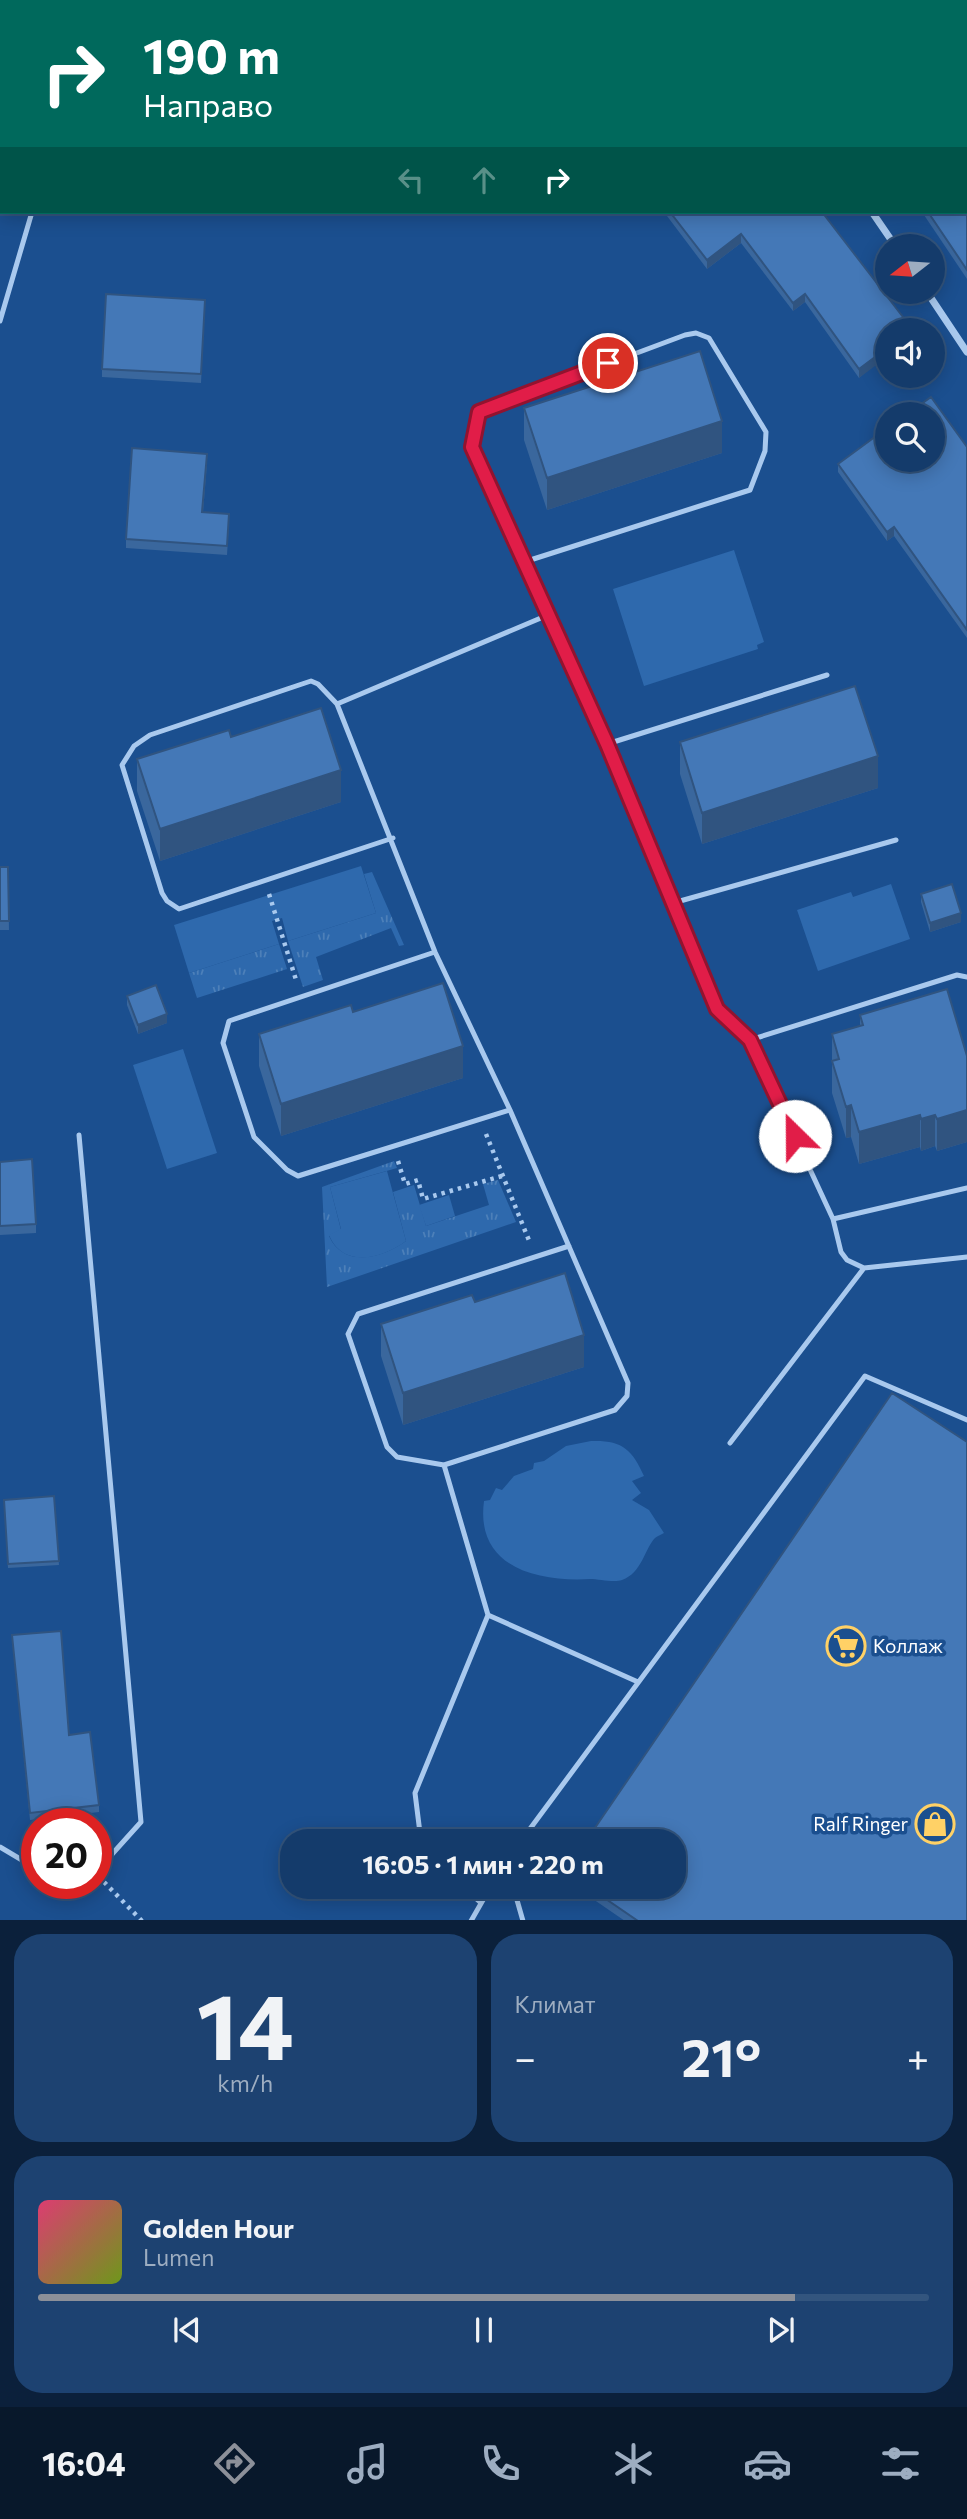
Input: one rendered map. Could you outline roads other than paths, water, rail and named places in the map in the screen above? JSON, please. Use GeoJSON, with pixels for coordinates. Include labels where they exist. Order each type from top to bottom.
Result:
{"type":"FeatureCollection","features":[{"type":"Feature","properties":{"kind":"street"},"geometry":{"type":"LineString","coordinates":[[873,214],[887,234]]}},
{"type":"Feature","properties":{"kind":"street"},"geometry":{"type":"LineString","coordinates":[[935,304],[967,352]]}},
{"type":"Feature","properties":{"kind":"lane"},"geometry":{"type":"LineString","coordinates":[[0,321],[31,214]]}},
{"type":"Feature","properties":{"kind":"lane"},"geometry":{"type":"LineString","coordinates":[[524,562],[750,490],[765,451],[766,432],[709,338],[696,333],[685,335],[479,412],[472,447],[524,562],[548,615],[607,744],[717,1009],[750,1040],[833,1219],[841,1252],[856,1266],[864,1268],[967,1257]]}},
{"type":"Feature","properties":{"kind":"lane"},"geometry":{"type":"LineString","coordinates":[[337,704],[548,615]]}},
{"type":"Feature","properties":{"kind":"lane"},"geometry":{"type":"LineString","coordinates":[[607,744],[827,675]]}},
{"type":"Feature","properties":{"kind":"lane"},"geometry":{"type":"LineString","coordinates":[[393,838],[179,909],[167,901],[162,893],[122,765],[134,746],[150,735],[311,681],[318,684],[337,704],[393,838],[435,952],[510,1110],[569,1246],[628,1383],[622,1405],[615,1410],[444,1465],[397,1457],[387,1447],[348,1334],[358,1314],[569,1246]]}},
{"type":"Feature","properties":{"kind":"lane"},"geometry":{"type":"LineString","coordinates":[[673,903],[896,840]]}},
{"type":"Feature","properties":{"kind":"lane"},"geometry":{"type":"LineString","coordinates":[[435,952],[229,1021],[223,1043],[254,1137],[287,1170],[298,1176],[510,1110]]}},
{"type":"Feature","properties":{"kind":"lane"},"geometry":{"type":"LineString","coordinates":[[750,1040],[957,975],[967,977]]}},
{"type":"Feature","properties":{"kind":"lane"},"geometry":{"type":"LineString","coordinates":[[79,1135],[141,1822],[112,1855]]}},
{"type":"Feature","properties":{"kind":"lane"},"geometry":{"type":"LineString","coordinates":[[833,1219],[967,1188]]}},
{"type":"Feature","properties":{"kind":"lane"},"geometry":{"type":"LineString","coordinates":[[730,1443],[864,1268]]}},
{"type":"Feature","properties":{"kind":"lane"},"geometry":{"type":"LineString","coordinates":[[530,1829],[865,1376],[967,1420]]}},
{"type":"Feature","properties":{"kind":"lane"},"geometry":{"type":"LineString","coordinates":[[420,1829],[415,1793],[488,1615],[444,1465]]}},
{"type":"Feature","properties":{"kind":"lane"},"geometry":{"type":"LineString","coordinates":[[488,1615],[638,1682]]}},
{"type":"Feature","properties":{"kind":"lane"},"geometry":{"type":"LineString","coordinates":[[0,1847],[21,1859]]}},
{"type":"Feature","properties":{"kind":"lane"},"geometry":{"type":"LineString","coordinates":[[477,1899],[481,1903]]}},
{"type":"Feature","properties":{"kind":"lane"},"geometry":{"type":"LineString","coordinates":[[471,1920],[483,1899]]}},
{"type":"Feature","properties":{"kind":"lane"},"geometry":{"type":"LineString","coordinates":[[517,1899],[523,1920]]}},
{"type":"Feature","properties":{"kind":"place","name":"Коллаж"},"geometry":{"type":"Point","coordinates":[846,1646]}},
{"type":"Feature","properties":{"kind":"place","name":"Ralf Ringer"},"geometry":{"type":"Point","coordinates":[935,1824]}}]}
